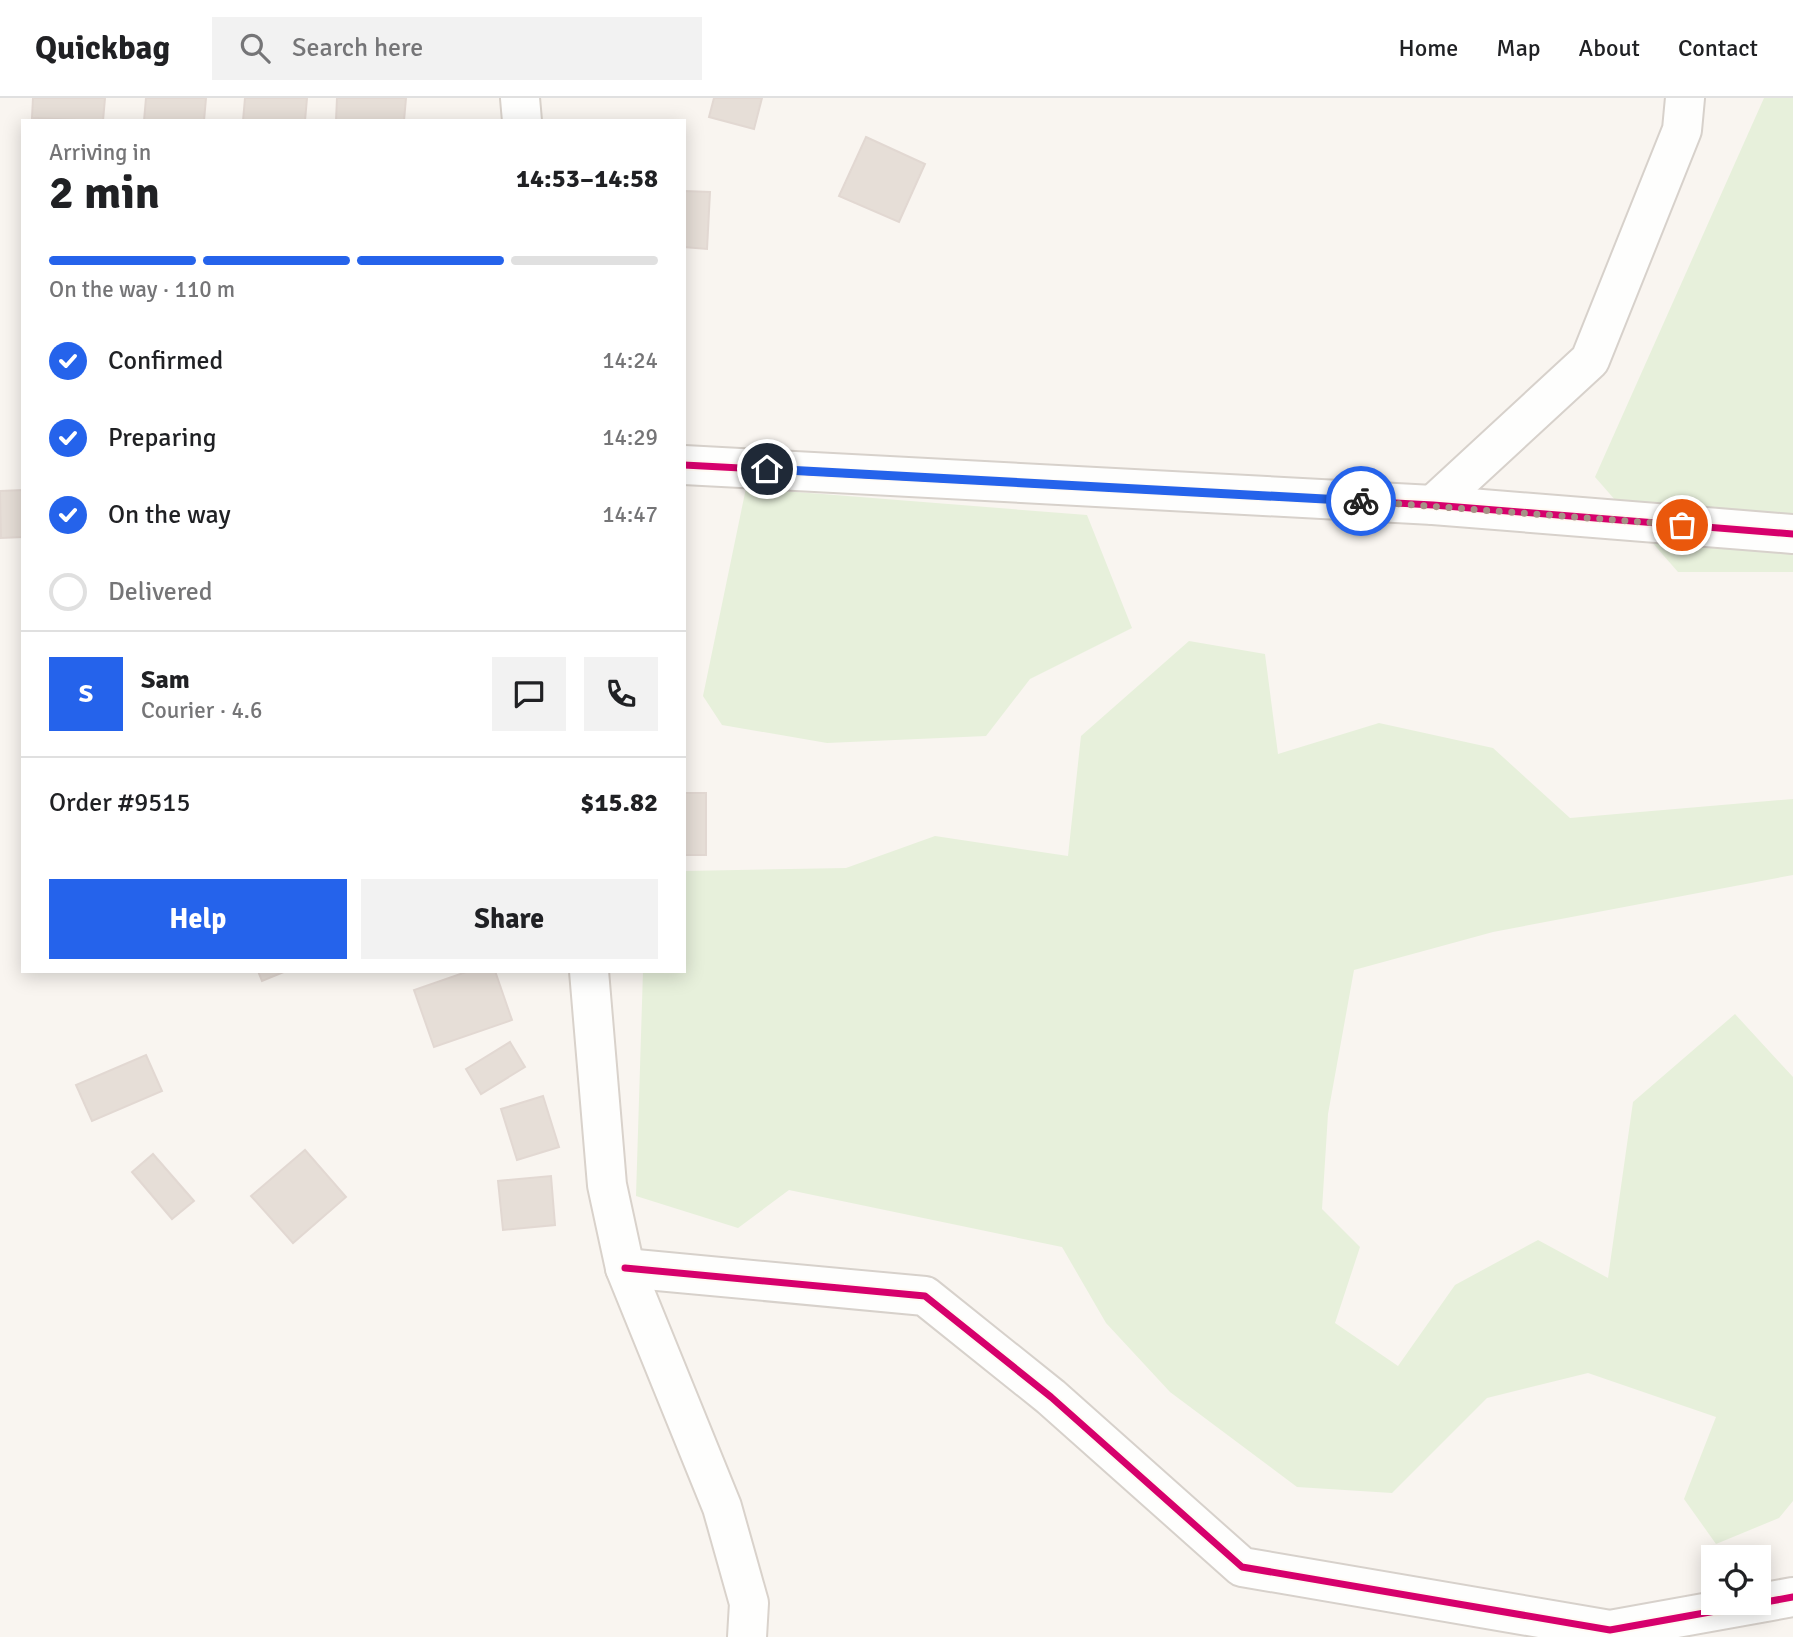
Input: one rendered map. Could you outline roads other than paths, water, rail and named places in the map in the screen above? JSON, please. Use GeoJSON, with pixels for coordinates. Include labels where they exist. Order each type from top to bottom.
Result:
{"type":"FeatureCollection","features":[{"type":"Feature","properties":{"kind":"street"},"geometry":{"type":"LineString","coordinates":[[520,98],[522,119]]}},
{"type":"Feature","properties":{"kind":"street"},"geometry":{"type":"LineString","coordinates":[[1433,505],[1590,360],[1682,130],[1685,98]]}},
{"type":"Feature","properties":{"kind":"street"},"geometry":{"type":"LineString","coordinates":[[686,465],[1433,505],[1793,534]]}},
{"type":"Feature","properties":{"kind":"street"},"geometry":{"type":"LineString","coordinates":[[589,973],[607,1185],[625,1268],[722,1507],[749,1603],[747,1637]]}},
{"type":"Feature","properties":{"kind":"street"},"geometry":{"type":"LineString","coordinates":[[625,1268],[925,1296],[1051,1397],[1242,1567],[1611,1630],[1695,1625],[1793,1597]]}}]}
